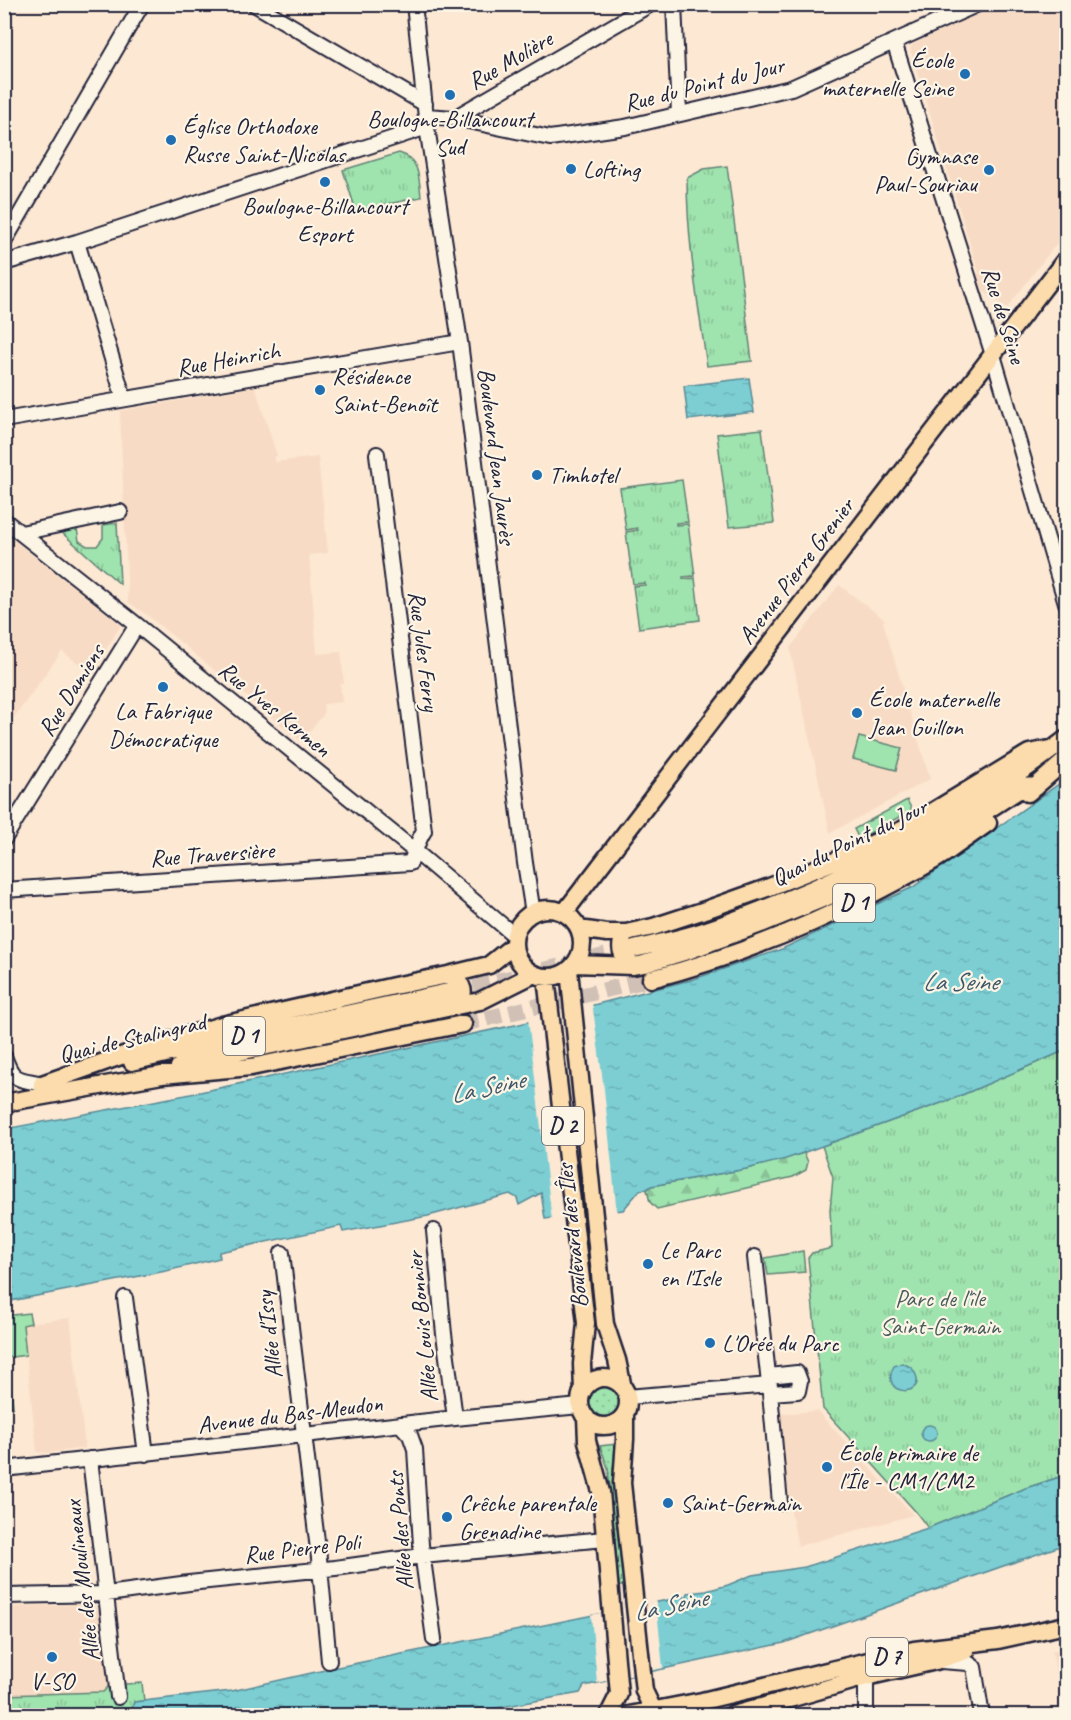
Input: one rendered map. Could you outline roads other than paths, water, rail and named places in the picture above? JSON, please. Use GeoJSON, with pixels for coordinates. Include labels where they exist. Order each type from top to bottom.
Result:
{"type":"FeatureCollection","features":[{"type":"Feature","properties":{"kind":"main road","name":"Avenue Pierre Grenier"},"geometry":{"type":"LineString","coordinates":[[564,913],[1066,259]]}},
{"type":"Feature","properties":{"kind":"main road"},"geometry":{"type":"LineString","coordinates":[[579,929],[626,933],[653,927],[708,909],[835,861],[904,829],[1029,753],[1063,749]]}},
{"type":"Feature","properties":{"kind":"main road","name":"D 1"},"geometry":{"type":"LineString","coordinates":[[651,979],[694,968],[768,942],[844,908],[903,878],[946,852],[1037,786],[1063,749]]}},
{"type":"Feature","properties":{"kind":"main road","name":"Quai du Point du Jour"},"geometry":{"type":"LineString","coordinates":[[633,957],[833,881],[935,829],[1011,779],[1063,749]]}},
{"type":"Feature","properties":{"kind":"main road","name":"D 1"},"geometry":{"type":"LineString","coordinates":[[572,967],[633,957],[644,964],[751,928],[851,887],[921,852],[1023,787],[1037,786]]}},
{"type":"Feature","properties":{"kind":"main road"},"geometry":{"type":"LineString","coordinates":[[554,910],[564,913],[579,929],[582,947],[580,956],[572,967],[562,974],[540,976],[526,969],[516,954],[514,940],[518,927],[533,913],[554,910]]}},
{"type":"Feature","properties":{"kind":"main road"},"geometry":{"type":"LineString","coordinates":[[626,933],[621,940],[620,950],[626,960],[633,957]]}},
{"type":"Feature","properties":{"kind":"main road","name":"D 1"},"geometry":{"type":"LineString","coordinates":[[162,1076],[187,1063],[450,992],[489,965],[514,940]]}},
{"type":"Feature","properties":{"kind":"main road","name":"Boulevard des Îles"},"geometry":{"type":"LineString","coordinates":[[572,967],[573,1005],[605,1324],[617,1360],[625,1400],[622,1483],[644,1690],[655,1713]]}},
{"type":"Feature","properties":{"kind":"main road","name":"D 1"},"geometry":{"type":"LineString","coordinates":[[450,992],[480,1001],[540,976]]}},
{"type":"Feature","properties":{"kind":"main road","name":"Boulevard des Îles"},"geometry":{"type":"LineString","coordinates":[[540,976],[550,1011],[586,1323],[582,1364],[583,1405],[587,1441],[601,1492],[619,1694],[608,1716]]}},
{"type":"Feature","properties":{"kind":"main road","name":"Quai de Stalingrad"},"geometry":{"type":"LineString","coordinates":[[4,1096],[42,1084],[225,1040],[450,992]]}},
{"type":"Feature","properties":{"kind":"main road","name":"D 1"},"geometry":{"type":"LineString","coordinates":[[162,1076],[251,1067],[463,1024]]}},
{"type":"Feature","properties":{"kind":"main road","name":"Quai de Stalingrad"},"geometry":{"type":"LineString","coordinates":[[4,1103],[162,1076]]}},
{"type":"Feature","properties":{"kind":"main road"},"geometry":{"type":"LineString","coordinates":[[602,1378],[617,1382],[625,1400],[619,1421],[611,1425],[602,1426],[593,1423],[583,1405],[588,1384],[602,1378]]}},
{"type":"Feature","properties":{"kind":"main road","name":"D 7"},"geometry":{"type":"LineString","coordinates":[[655,1713],[914,1650],[998,1640],[1066,1625]]}},
{"type":"Feature","properties":{"kind":"main road","name":"D 7"},"geometry":{"type":"LineString","coordinates":[[730,1716],[866,1677],[936,1661],[998,1640]]}},
{"type":"Feature","properties":{"kind":"main road"},"geometry":{"type":"LineString","coordinates":[[624,1716],[655,1713]]}},
{"type":"Feature","properties":{"kind":"street"},"geometry":{"type":"LineString","coordinates":[[4,242],[142,4]]}},
{"type":"Feature","properties":{"kind":"street"},"geometry":{"type":"LineString","coordinates":[[254,4],[426,116]]}},
{"type":"Feature","properties":{"kind":"street","name":"Boulevard Jean Jaurès"},"geometry":{"type":"LineString","coordinates":[[414,4],[426,116],[460,342],[533,913]]}},
{"type":"Feature","properties":{"kind":"street","name":"Rue Molière"},"geometry":{"type":"LineString","coordinates":[[454,118],[651,4]]}},
{"type":"Feature","properties":{"kind":"street"},"geometry":{"type":"LineString","coordinates":[[675,4],[679,114]]}},
{"type":"Feature","properties":{"kind":"street","name":"Rue du Point du Jour"},"geometry":{"type":"LineString","coordinates":[[4,263],[77,242],[426,116],[454,118],[550,138],[625,127],[791,87],[978,4]]}},
{"type":"Feature","properties":{"kind":"street","name":"Rue de Seine"},"geometry":{"type":"LineString","coordinates":[[894,42],[993,355],[1066,603]]}},
{"type":"Feature","properties":{"kind":"street"},"geometry":{"type":"LineString","coordinates":[[77,242],[124,399]]}},
{"type":"Feature","properties":{"kind":"street","name":"Rue Heinrich"},"geometry":{"type":"LineString","coordinates":[[4,420],[460,342]]}},
{"type":"Feature","properties":{"kind":"street","name":"Rue Jules Ferry"},"geometry":{"type":"LineString","coordinates":[[377,454],[424,831],[418,839],[416,852]]}},
{"type":"Feature","properties":{"kind":"street"},"geometry":{"type":"LineString","coordinates":[[21,533],[120,512]]}},
{"type":"Feature","properties":{"kind":"street","name":"Rue Yves Kermen"},"geometry":{"type":"LineString","coordinates":[[4,520],[416,852],[514,940]]}},
{"type":"Feature","properties":{"kind":"street","name":"Rue Damiens"},"geometry":{"type":"LineString","coordinates":[[4,839],[137,625]]}},
{"type":"Feature","properties":{"kind":"street","name":"Rue Traversière"},"geometry":{"type":"LineString","coordinates":[[4,890],[410,863],[416,852]]}},
{"type":"Feature","properties":{"kind":"street"},"geometry":{"type":"LineString","coordinates":[[4,1056],[9,1072],[15,1077],[42,1084]]}},
{"type":"Feature","properties":{"kind":"street","name":"Allée Louis Bonnier"},"geometry":{"type":"LineString","coordinates":[[434,1232],[454,1418]]}},
{"type":"Feature","properties":{"kind":"street","name":"Allée d'Issy"},"geometry":{"type":"LineString","coordinates":[[282,1253],[329,1661]]}},
{"type":"Feature","properties":{"kind":"street"},"geometry":{"type":"LineString","coordinates":[[755,1257],[770,1384],[780,1503]]}},
{"type":"Feature","properties":{"kind":"street"},"geometry":{"type":"LineString","coordinates":[[125,1298],[146,1454]]}},
{"type":"Feature","properties":{"kind":"street"},"geometry":{"type":"LineString","coordinates":[[625,1400],[770,1384]]}},
{"type":"Feature","properties":{"kind":"street","name":"Avenue du Bas-Meudon"},"geometry":{"type":"LineString","coordinates":[[4,1469],[583,1405]]}},
{"type":"Feature","properties":{"kind":"street"},"geometry":{"type":"LineString","coordinates":[[415,1449],[419,1436],[433,1420]]}},
{"type":"Feature","properties":{"kind":"street","name":"Allée des Ponts"},"geometry":{"type":"LineString","coordinates":[[400,1424],[410,1435],[415,1449],[423,1556],[434,1639]]}},
{"type":"Feature","properties":{"kind":"street","name":"Allée des Moulineaux"},"geometry":{"type":"LineString","coordinates":[[90,1459],[118,1697]]}},
{"type":"Feature","properties":{"kind":"street","name":"Rue Pierre Poli"},"geometry":{"type":"LineString","coordinates":[[4,1596],[107,1594],[423,1556],[605,1539]]}},
{"type":"Feature","properties":{"kind":"street"},"geometry":{"type":"LineString","coordinates":[[936,1661],[968,1664],[974,1667],[982,1716]]}},
{"type":"Feature","properties":{"kind":"street"},"geometry":{"type":"LineString","coordinates":[[866,1677],[866,1716]]}},
{"type":"Feature","properties":{"kind":"water"},"geometry":{"type":"Polygon","coordinates":[[[749,378],[754,412],[688,420],[684,386],[749,378]]]}},
{"type":"Feature","properties":{"kind":"water","name":"La Seine"},"geometry":{"type":"Polygon","coordinates":[[[1066,779],[1066,1050],[955,1098],[786,1159],[746,1169],[651,1186],[640,1190],[623,1210],[545,1219],[541,1193],[519,1205],[517,1198],[510,1194],[428,1216],[343,1232],[341,1226],[219,1252],[220,1258],[166,1271],[5,1302],[5,1129],[186,1095],[520,1024],[694,979],[782,949],[913,887],[1066,779]]]}},
{"type":"Feature","properties":{"kind":"water"},"geometry":{"type":"Polygon","coordinates":[[[902,1363],[913,1369],[916,1375],[917,1382],[914,1388],[909,1390],[896,1388],[892,1383],[891,1376],[894,1366],[902,1363]]]}},
{"type":"Feature","properties":{"kind":"water"},"geometry":{"type":"Polygon","coordinates":[[[929,1425],[937,1433],[929,1441],[921,1433],[929,1425]]]}},
{"type":"Feature","properties":{"kind":"water","name":"La Seine"},"geometry":{"type":"Polygon","coordinates":[[[1066,1475],[1066,1544],[784,1643],[584,1686],[580,1693],[451,1716],[45,1716],[132,1709],[134,1702],[232,1691],[338,1667],[687,1596],[688,1593],[728,1585],[752,1575],[805,1567],[928,1528],[1026,1488],[1066,1475]]]}},
{"type":"Feature","properties":{"kind":"tunnel"},"geometry":{"type":"LineString","coordinates":[[450,992],[634,949]]}},
{"type":"Feature","properties":{"kind":"tunnel"},"geometry":{"type":"LineString","coordinates":[[463,1024],[651,979]]}},
{"type":"Feature","properties":{"kind":"place","name":"École maternelle Seine"},"geometry":{"type":"Point","coordinates":[965,74]}},
{"type":"Feature","properties":{"kind":"place","name":"Boulogne-Billancourt Sud"},"geometry":{"type":"Point","coordinates":[450,95]}},
{"type":"Feature","properties":{"kind":"place","name":"Église Orthodoxe Russe Saint-Nicolas"},"geometry":{"type":"Point","coordinates":[171,140]}},
{"type":"Feature","properties":{"kind":"place","name":"Lofting"},"geometry":{"type":"Point","coordinates":[571,169]}},
{"type":"Feature","properties":{"kind":"place","name":"Gymnase Paul-Souriau"},"geometry":{"type":"Point","coordinates":[989,170]}},
{"type":"Feature","properties":{"kind":"place","name":"Boulogne-Billancourt Esport"},"geometry":{"type":"Point","coordinates":[325,182]}},
{"type":"Feature","properties":{"kind":"place","name":"Résidence Saint-Benoît"},"geometry":{"type":"Point","coordinates":[320,390]}},
{"type":"Feature","properties":{"kind":"place","name":"Timhotel"},"geometry":{"type":"Point","coordinates":[537,475]}},
{"type":"Feature","properties":{"kind":"place","name":"La Fabrique Démocratique"},"geometry":{"type":"Point","coordinates":[163,687]}},
{"type":"Feature","properties":{"kind":"place","name":"École maternelle Jean Guillon"},"geometry":{"type":"Point","coordinates":[857,713]}},
{"type":"Feature","properties":{"kind":"place","name":"Le Parc en l'Isle"},"geometry":{"type":"Point","coordinates":[648,1264]}},
{"type":"Feature","properties":{"kind":"place","name":"L'Orée du Parc"},"geometry":{"type":"Point","coordinates":[710,1343]}},
{"type":"Feature","properties":{"kind":"place","name":"École primaire de l'Île - CM1/CM2"},"geometry":{"type":"Point","coordinates":[827,1467]}},
{"type":"Feature","properties":{"kind":"place","name":"Saint-Germain"},"geometry":{"type":"Point","coordinates":[668,1503]}},
{"type":"Feature","properties":{"kind":"place","name":"Crêche parentale Grenadine"},"geometry":{"type":"Point","coordinates":[447,1517]}},
{"type":"Feature","properties":{"kind":"place","name":"V-SO"},"geometry":{"type":"Point","coordinates":[52,1657]}},
{"type":"Feature","properties":{"kind":"park label","name":"Parc de l'île Saint-Germain"},"geometry":{"type":"Point","coordinates":[940,1312]}}]}
